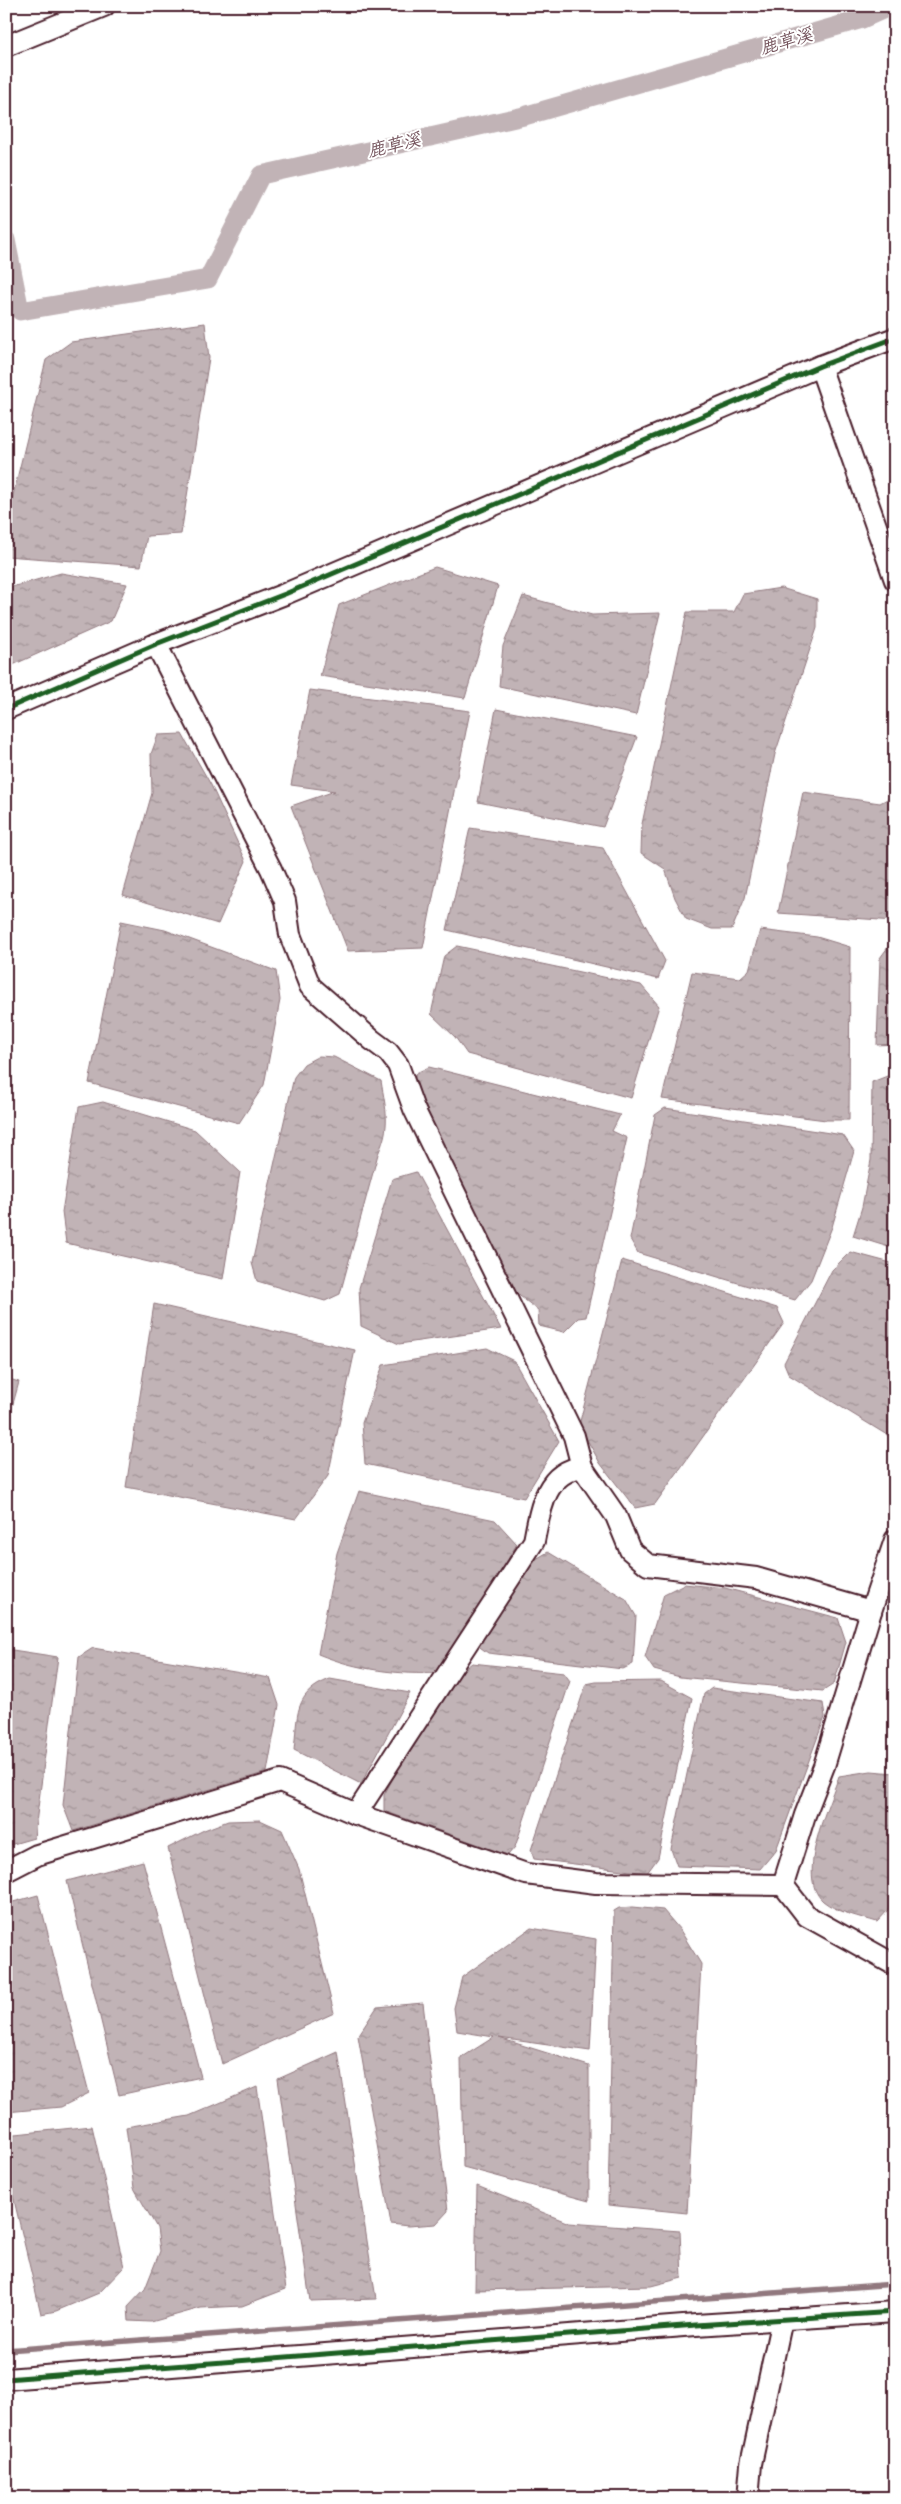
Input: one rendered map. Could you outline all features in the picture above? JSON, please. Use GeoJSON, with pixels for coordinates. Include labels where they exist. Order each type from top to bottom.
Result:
{"type":"FeatureCollection","features":[{"type":"Feature","properties":{"kind":"street"},"geometry":{"type":"LineString","coordinates":[[6,46],[104,6]]}},
{"type":"Feature","properties":{"kind":"street"},"geometry":{"type":"LineString","coordinates":[[6,709],[156,644],[286,594],[820,366],[895,338]]}},
{"type":"Feature","properties":{"kind":"street"},"geometry":{"type":"LineString","coordinates":[[820,366],[895,580]]}},
{"type":"Feature","properties":{"kind":"street"},"geometry":{"type":"LineString","coordinates":[[156,644],[271,869],[285,901],[290,934],[310,986],[388,1052],[398,1065],[414,1109],[574,1436],[582,1467],[616,1516],[630,1550],[648,1565],[756,1578],[871,1611]]}},
{"type":"Feature","properties":{"kind":"street"},"geometry":{"type":"LineString","coordinates":[[356,1814],[534,1540],[542,1503],[559,1475],[572,1468],[582,1467]]}},
{"type":"Feature","properties":{"kind":"street"},"geometry":{"type":"LineString","coordinates":[[783,1886],[805,1814],[824,1766],[871,1611],[895,1540]]}},
{"type":"Feature","properties":{"kind":"street"},"geometry":{"type":"LineString","coordinates":[[6,1871],[37,1854],[280,1781],[356,1814],[526,1874],[596,1883],[783,1886]]}},
{"type":"Feature","properties":{"kind":"street"},"geometry":{"type":"LineString","coordinates":[[783,1886],[806,1916],[895,1965]]}},
{"type":"Feature","properties":{"kind":"street"},"geometry":{"type":"LineString","coordinates":[[6,2379],[895,2312]]}},
{"type":"Feature","properties":{"kind":"street"},"geometry":{"type":"LineString","coordinates":[[748,2498],[751,2464],[782,2320]]}},
{"type":"Feature","properties":{"kind":"water"},"geometry":{"type":"Polygon","coordinates":[[[205,323],[209,358],[181,534],[147,536],[141,566],[6,556],[6,524],[46,360],[71,342],[205,323]]]}},
{"type":"Feature","properties":{"kind":"water"},"geometry":{"type":"Polygon","coordinates":[[[435,567],[498,586],[465,698],[320,676],[339,605],[435,567]]]}},
{"type":"Feature","properties":{"kind":"water"},"geometry":{"type":"Polygon","coordinates":[[[61,573],[127,584],[111,621],[6,668],[6,601],[8,588],[61,573]]]}},
{"type":"Feature","properties":{"kind":"water"},"geometry":{"type":"Polygon","coordinates":[[[781,588],[817,599],[817,628],[775,754],[745,898],[732,929],[712,929],[686,919],[675,898],[665,869],[641,853],[642,824],[687,612],[734,612],[743,594],[781,588]]]}},
{"type":"Feature","properties":{"kind":"water"},"geometry":{"type":"Polygon","coordinates":[[[523,596],[592,615],[660,613],[636,715],[499,686],[503,646],[523,596]]]}},
{"type":"Feature","properties":{"kind":"water"},"geometry":{"type":"Polygon","coordinates":[[[310,690],[470,711],[423,948],[348,951],[291,806],[335,791],[291,785],[310,690]]]}},
{"type":"Feature","properties":{"kind":"water"},"geometry":{"type":"Polygon","coordinates":[[[496,709],[637,737],[603,827],[478,802],[496,709]]]}},
{"type":"Feature","properties":{"kind":"water"},"geometry":{"type":"Polygon","coordinates":[[[182,734],[211,785],[246,861],[218,924],[123,895],[152,793],[151,754],[158,735],[182,734]]]}},
{"type":"Feature","properties":{"kind":"water"},"geometry":{"type":"Polygon","coordinates":[[[803,792],[880,803],[895,795],[895,921],[778,913],[803,792]]]}},
{"type":"Feature","properties":{"kind":"water"},"geometry":{"type":"Polygon","coordinates":[[[470,828],[603,848],[665,961],[658,979],[447,930],[470,828]]]}},
{"type":"Feature","properties":{"kind":"water"},"geometry":{"type":"Polygon","coordinates":[[[121,921],[165,930],[276,971],[280,1000],[264,1085],[239,1123],[89,1083],[121,921]]]}},
{"type":"Feature","properties":{"kind":"water"},"geometry":{"type":"Polygon","coordinates":[[[760,930],[817,937],[850,947],[849,1120],[826,1120],[662,1099],[692,972],[740,978],[749,970],[760,930]]]}},
{"type":"Feature","properties":{"kind":"water"},"geometry":{"type":"Polygon","coordinates":[[[895,942],[895,1044],[877,1045],[880,958],[891,943],[895,942]]]}},
{"type":"Feature","properties":{"kind":"water"},"geometry":{"type":"Polygon","coordinates":[[[457,946],[641,985],[659,1006],[631,1098],[467,1054],[455,1037],[431,1014],[444,956],[457,946]]]}},
{"type":"Feature","properties":{"kind":"water"},"geometry":{"type":"Polygon","coordinates":[[[319,1056],[334,1057],[381,1081],[386,1118],[385,1135],[378,1154],[340,1294],[325,1301],[257,1281],[252,1263],[294,1077],[304,1064],[319,1056]]]}},
{"type":"Feature","properties":{"kind":"water"},"geometry":{"type":"Polygon","coordinates":[[[429,1067],[620,1115],[612,1131],[627,1138],[586,1317],[578,1318],[564,1332],[539,1326],[538,1310],[516,1293],[413,1085],[416,1073],[429,1067]]]}},
{"type":"Feature","properties":{"kind":"water"},"geometry":{"type":"Polygon","coordinates":[[[895,1073],[895,1249],[853,1236],[862,1207],[871,1160],[872,1082],[895,1073]]]}},
{"type":"Feature","properties":{"kind":"water"},"geometry":{"type":"Polygon","coordinates":[[[103,1102],[195,1130],[240,1172],[223,1279],[66,1243],[62,1212],[79,1107],[103,1102]]]}},
{"type":"Feature","properties":{"kind":"water"},"geometry":{"type":"Polygon","coordinates":[[[665,1108],[843,1135],[854,1151],[832,1227],[811,1280],[795,1300],[638,1253],[630,1239],[655,1115],[665,1108]]]}},
{"type":"Feature","properties":{"kind":"water"},"geometry":{"type":"Polygon","coordinates":[[[416,1172],[501,1329],[399,1344],[361,1326],[359,1288],[392,1179],[416,1172]]]}},
{"type":"Feature","properties":{"kind":"water"},"geometry":{"type":"Polygon","coordinates":[[[850,1252],[895,1264],[895,1432],[887,1435],[789,1375],[784,1363],[832,1270],[850,1252]]]}},
{"type":"Feature","properties":{"kind":"water"},"geometry":{"type":"Polygon","coordinates":[[[622,1260],[777,1308],[784,1323],[655,1504],[635,1508],[600,1463],[579,1425],[622,1260]]]}},
{"type":"Feature","properties":{"kind":"water"},"geometry":{"type":"Polygon","coordinates":[[[154,1304],[355,1350],[328,1476],[296,1519],[126,1487],[154,1304]]]}},
{"type":"Feature","properties":{"kind":"water"},"geometry":{"type":"Polygon","coordinates":[[[487,1348],[514,1361],[559,1441],[524,1498],[365,1464],[362,1423],[383,1365],[487,1348]]]}},
{"type":"Feature","properties":{"kind":"water"},"geometry":{"type":"Polygon","coordinates":[[[6,1378],[19,1382],[6,1429],[6,1378]]]}},
{"type":"Feature","properties":{"kind":"water"},"geometry":{"type":"Polygon","coordinates":[[[359,1491],[495,1520],[517,1544],[440,1673],[409,1673],[363,1668],[318,1654],[337,1553],[359,1491]]]}},
{"type":"Feature","properties":{"kind":"water"},"geometry":{"type":"Polygon","coordinates":[[[548,1552],[626,1599],[636,1616],[633,1664],[623,1669],[488,1653],[477,1645],[531,1562],[548,1552]]]}},
{"type":"Feature","properties":{"kind":"water"},"geometry":{"type":"Polygon","coordinates":[[[684,1584],[725,1588],[838,1618],[846,1642],[834,1684],[823,1691],[680,1677],[654,1670],[645,1657],[664,1594],[684,1584]]]}},
{"type":"Feature","properties":{"kind":"water"},"geometry":{"type":"Polygon","coordinates":[[[93,1648],[270,1678],[279,1705],[267,1772],[73,1831],[63,1805],[79,1657],[93,1648]]]}},
{"type":"Feature","properties":{"kind":"water"},"geometry":{"type":"Polygon","coordinates":[[[6,1649],[58,1657],[34,1838],[6,1846],[6,1649]]]}},
{"type":"Feature","properties":{"kind":"water"},"geometry":{"type":"Polygon","coordinates":[[[472,1663],[564,1673],[570,1681],[515,1847],[508,1855],[384,1811],[384,1795],[443,1685],[472,1663]]]}},
{"type":"Feature","properties":{"kind":"water"},"geometry":{"type":"Polygon","coordinates":[[[330,1679],[410,1693],[361,1784],[294,1750],[297,1716],[303,1699],[309,1691],[330,1679]]]}},
{"type":"Feature","properties":{"kind":"water"},"geometry":{"type":"Polygon","coordinates":[[[661,1681],[692,1698],[658,1858],[647,1873],[534,1859],[531,1850],[586,1684],[596,1682],[661,1681]]]}},
{"type":"Feature","properties":{"kind":"water"},"geometry":{"type":"Polygon","coordinates":[[[712,1688],[823,1703],[825,1717],[776,1850],[760,1869],[677,1866],[671,1849],[704,1694],[712,1688]]]}},
{"type":"Feature","properties":{"kind":"water"},"geometry":{"type":"Polygon","coordinates":[[[871,1771],[895,1773],[895,1892],[888,1910],[877,1922],[828,1905],[815,1890],[812,1875],[817,1840],[839,1776],[871,1771]]]}},
{"type":"Feature","properties":{"kind":"water"},"geometry":{"type":"Polygon","coordinates":[[[260,1820],[282,1830],[299,1869],[334,2013],[222,2064],[168,1848],[204,1830],[228,1821],[260,1820]]]}},
{"type":"Feature","properties":{"kind":"water"},"geometry":{"type":"Polygon","coordinates":[[[143,1861],[201,2077],[119,2095],[67,1881],[143,1861]]]}},
{"type":"Feature","properties":{"kind":"water"},"geometry":{"type":"Polygon","coordinates":[[[38,1895],[89,2093],[61,2107],[6,2112],[6,1904],[38,1895]]]}},
{"type":"Feature","properties":{"kind":"water"},"geometry":{"type":"Polygon","coordinates":[[[632,1907],[663,1910],[680,1930],[701,1964],[687,2213],[608,2205],[614,1911],[619,1908],[632,1907]]]}},
{"type":"Feature","properties":{"kind":"water"},"geometry":{"type":"Polygon","coordinates":[[[531,1928],[596,1939],[590,2051],[499,2038],[589,2066],[589,2201],[463,2167],[461,2058],[494,2037],[457,2031],[454,2008],[462,1977],[531,1928]]]}},
{"type":"Feature","properties":{"kind":"water"},"geometry":{"type":"Polygon","coordinates":[[[423,2003],[448,2211],[436,2224],[408,2226],[391,2224],[358,2036],[377,2007],[423,2003]]]}},
{"type":"Feature","properties":{"kind":"water"},"geometry":{"type":"Polygon","coordinates":[[[338,2052],[376,2299],[310,2301],[278,2079],[338,2052]]]}},
{"type":"Feature","properties":{"kind":"water"},"geometry":{"type":"Polygon","coordinates":[[[257,2087],[286,2289],[242,2306],[201,2308],[151,2322],[129,2321],[128,2307],[145,2289],[160,2251],[157,2228],[134,2188],[126,2127],[189,2116],[257,2087]]]}},
{"type":"Feature","properties":{"kind":"water"},"geometry":{"type":"Polygon","coordinates":[[[92,2126],[124,2267],[99,2293],[56,2311],[41,2314],[6,2166],[6,2135],[92,2126]]]}},
{"type":"Feature","properties":{"kind":"water"},"geometry":{"type":"Polygon","coordinates":[[[477,2186],[569,2223],[680,2231],[682,2278],[651,2286],[475,2290],[477,2186]]]}},
{"type":"Feature","properties":{"kind":"waterway","name":"鹿草溪"},"geometry":{"type":"LineString","coordinates":[[6,240],[20,311],[208,279],[261,175],[524,116],[862,19],[891,6]]}},
{"type":"Feature","properties":{"kind":"waterway"},"geometry":{"type":"LineString","coordinates":[[6,2350],[895,2284]]}},
{"type":"Feature","properties":{"kind":"cycle path"},"geometry":{"type":"LineString","coordinates":[[6,709],[156,644],[285,594],[820,366],[895,338]]}},
{"type":"Feature","properties":{"kind":"cycle path"},"geometry":{"type":"LineString","coordinates":[[6,2379],[696,2325],[895,2312]]}}]}
